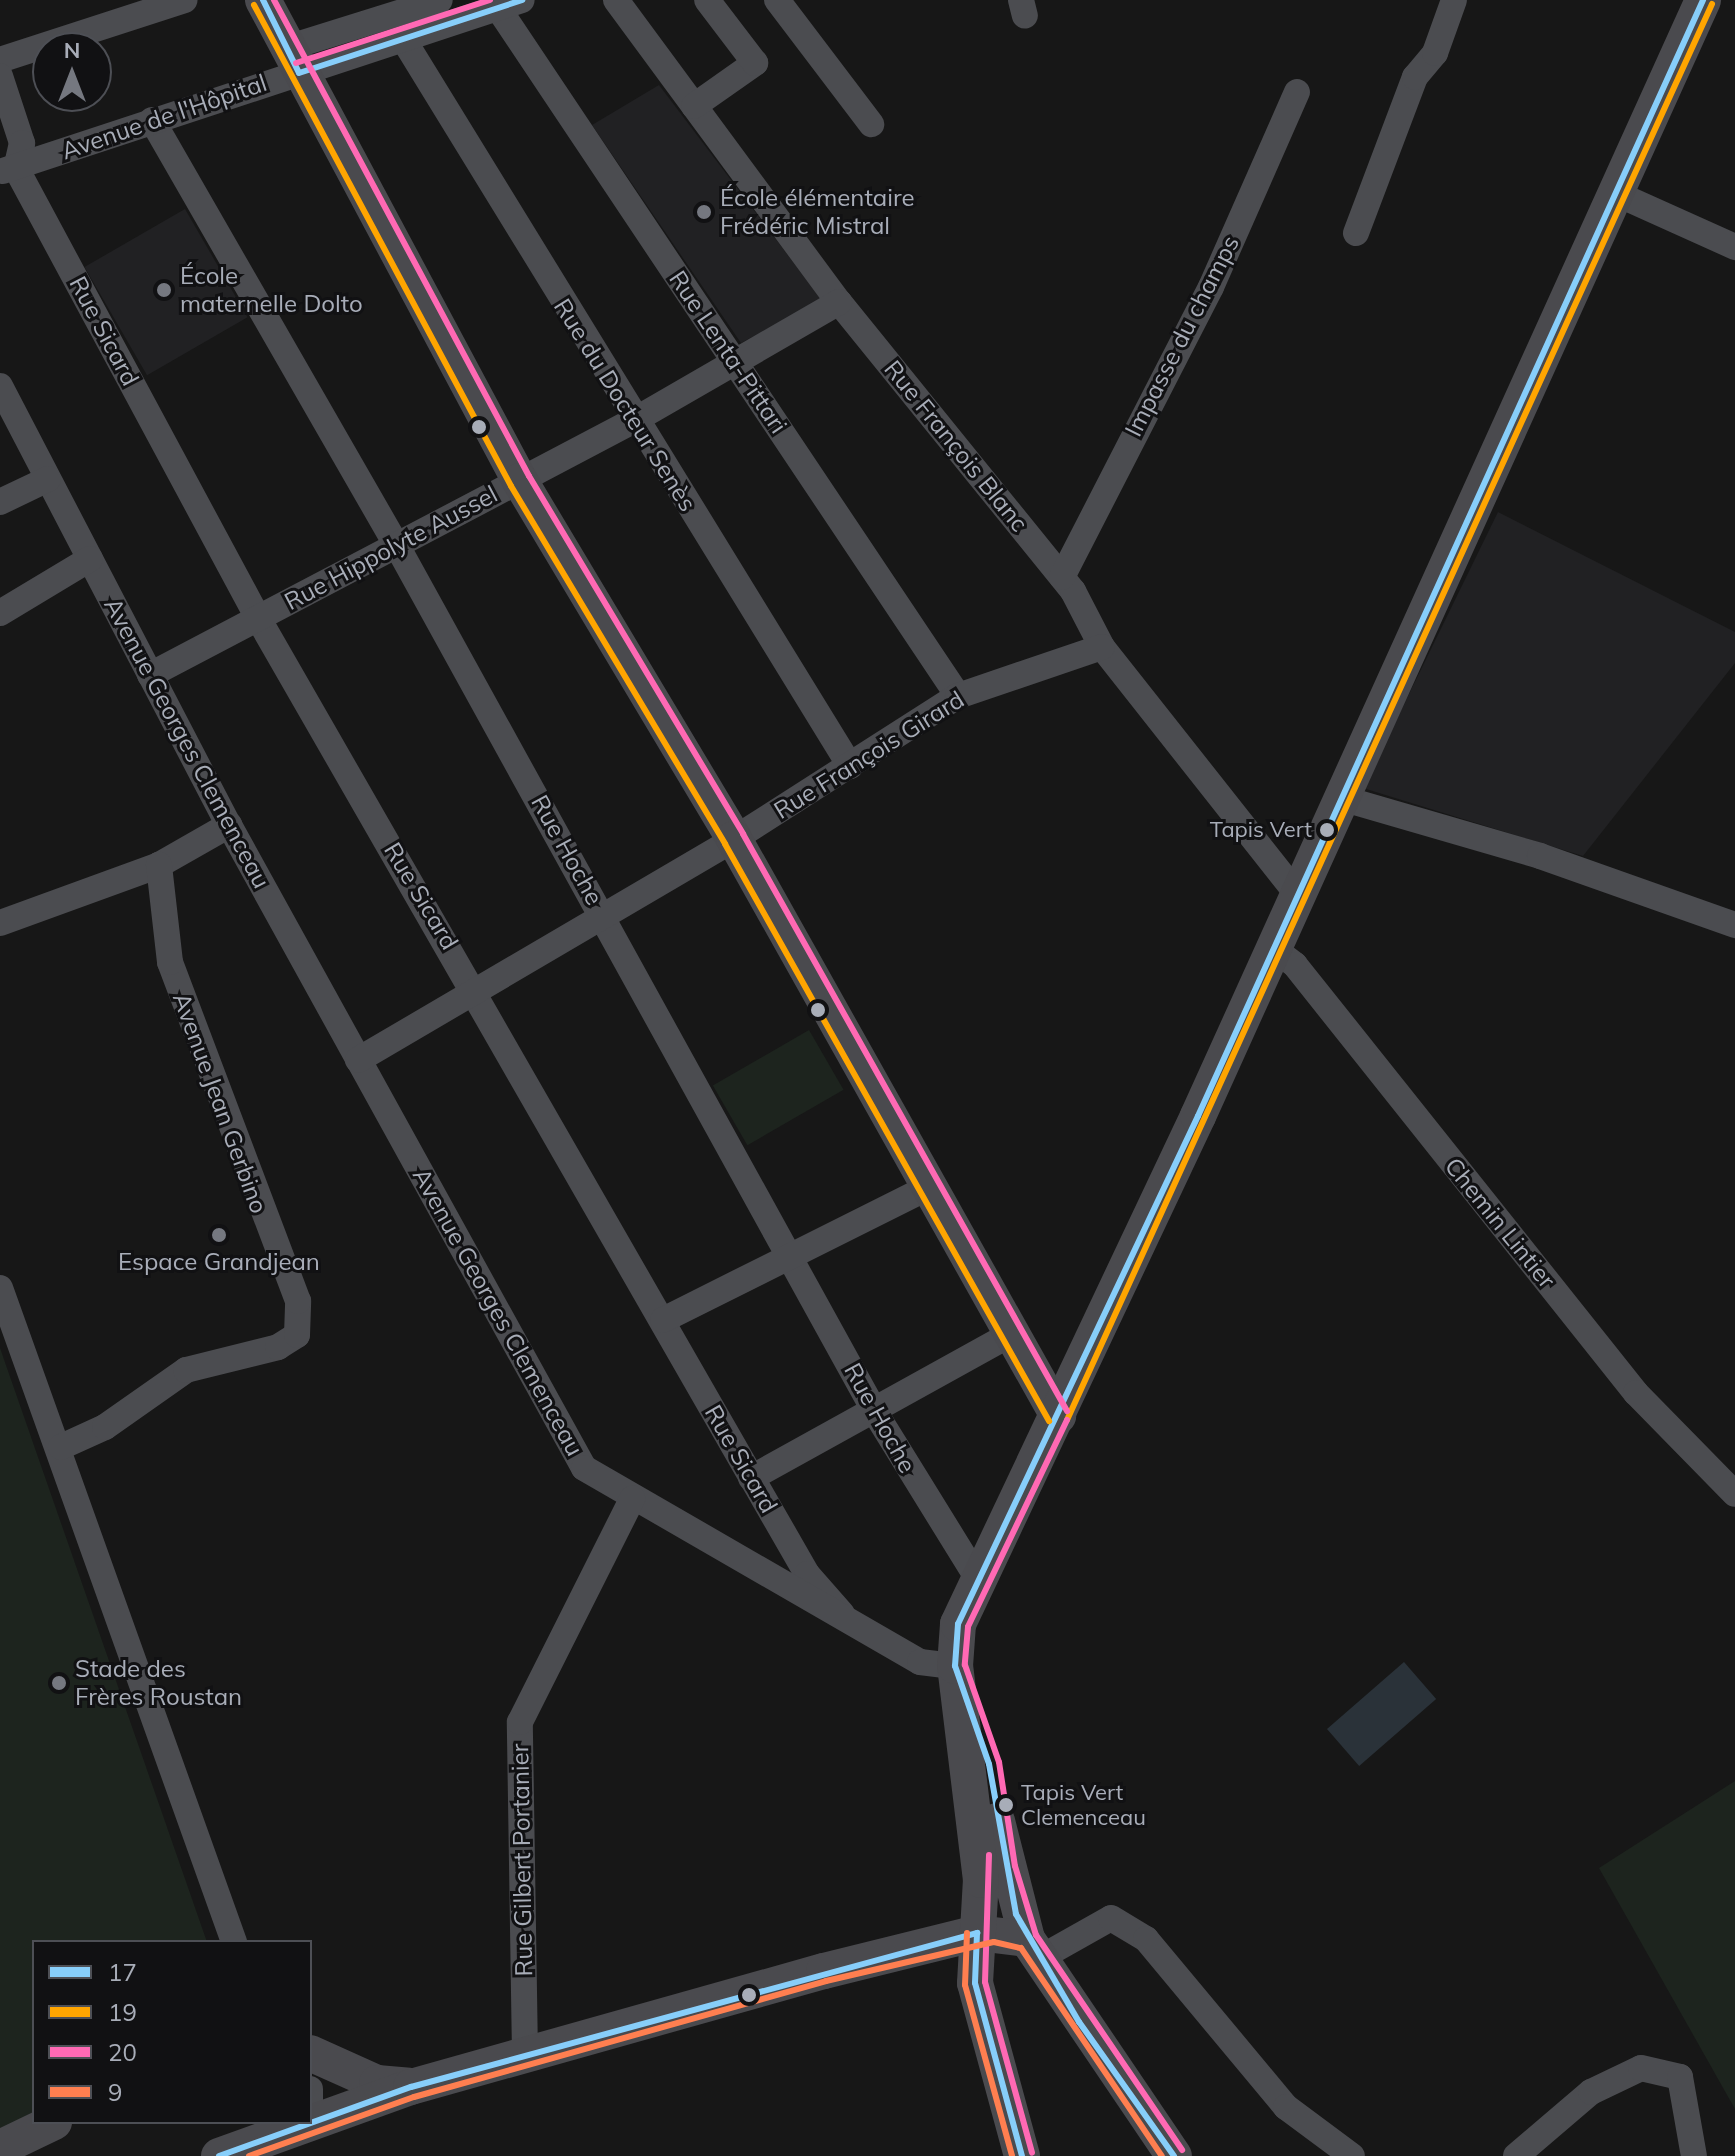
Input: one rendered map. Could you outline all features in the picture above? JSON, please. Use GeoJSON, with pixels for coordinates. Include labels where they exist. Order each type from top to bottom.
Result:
{"type":"FeatureCollection","features":[{"type":"Feature","properties":{"kind":"main road"},"geometry":{"type":"LineString","coordinates":[[263,0],[520,481],[734,839],[1058,1416]]}},
{"type":"Feature","properties":{"kind":"main road"},"geometry":{"type":"LineString","coordinates":[[1022,2156],[975,1983],[981,1880],[955,1666],[958,1624],[1058,1416],[1703,0]]}},
{"type":"Feature","properties":{"kind":"main road"},"geometry":{"type":"LineString","coordinates":[[955,1666],[989,1764],[1007,1878],[1033,1949],[1174,2156]]}},
{"type":"Feature","properties":{"kind":"main road"},"geometry":{"type":"LineString","coordinates":[[312,2118],[525,2055],[977,1933],[1033,1949]]}},
{"type":"Feature","properties":{"kind":"main road"},"geometry":{"type":"LineString","coordinates":[[312,2054],[377,2083],[411,2087]]}},
{"type":"Feature","properties":{"kind":"main road"},"geometry":{"type":"LineString","coordinates":[[0,2148],[50,2124]]}},
{"type":"Feature","properties":{"kind":"main road"},"geometry":{"type":"LineString","coordinates":[[219,2156],[259,2150],[299,2124]]}},
{"type":"Feature","properties":{"kind":"street"},"geometry":{"type":"LineString","coordinates":[[0,60],[104,12],[185,0]]}},
{"type":"Feature","properties":{"kind":"street","name":"Avenue de l'Hôpital"},"geometry":{"type":"LineString","coordinates":[[8,170],[152,120],[411,8],[440,0]]}},
{"type":"Feature","properties":{"kind":"street","name":"Rue François Blanc"},"geometry":{"type":"LineString","coordinates":[[616,0],[839,302],[1062,577],[1102,647],[1295,891]]}},
{"type":"Feature","properties":{"kind":"street"},"geometry":{"type":"LineString","coordinates":[[694,106],[755,63],[707,0]]}},
{"type":"Feature","properties":{"kind":"street"},"geometry":{"type":"LineString","coordinates":[[777,0],[871,124]]}},
{"type":"Feature","properties":{"kind":"street"},"geometry":{"type":"LineString","coordinates":[[1356,233],[1415,77],[1435,53],[1454,0]]}},
{"type":"Feature","properties":{"kind":"street","name":"Avenue de l'Hôpital"},"geometry":{"type":"LineString","coordinates":[[293,60],[413,39],[495,5]]}},
{"type":"Feature","properties":{"kind":"street","name":"Rue Lenta-Pittari"},"geometry":{"type":"LineString","coordinates":[[495,5],[958,696]]}},
{"type":"Feature","properties":{"kind":"street"},"geometry":{"type":"LineString","coordinates":[[411,8],[413,39]]}},
{"type":"Feature","properties":{"kind":"street","name":"Rue du Docteur Senès"},"geometry":{"type":"LineString","coordinates":[[413,39],[633,421],[850,766]]}},
{"type":"Feature","properties":{"kind":"street"},"geometry":{"type":"LineString","coordinates":[[0,76],[22,143],[8,170]]}},
{"type":"Feature","properties":{"kind":"street","name":"Impasse du champs"},"geometry":{"type":"LineString","coordinates":[[1062,577],[1211,287],[1297,92]]}},
{"type":"Feature","properties":{"kind":"street","name":"Rue Hoche"},"geometry":{"type":"LineString","coordinates":[[152,120],[396,544],[790,1252],[876,1414],[979,1581]]}},
{"type":"Feature","properties":{"kind":"street","name":"Rue Sicard"},"geometry":{"type":"LineString","coordinates":[[8,170],[258,618],[477,989],[751,1478],[807,1574],[842,1614]]}},
{"type":"Feature","properties":{"kind":"street"},"geometry":{"type":"LineString","coordinates":[[1615,193],[1735,247]]}},
{"type":"Feature","properties":{"kind":"street","name":"Rue Hippolyte Aussel"},"geometry":{"type":"LineString","coordinates":[[150,675],[633,421],[839,302]]}},
{"type":"Feature","properties":{"kind":"street","name":"Avenue Georges Clemenceau"},"geometry":{"type":"LineString","coordinates":[[0,386],[229,825],[584,1468],[632,1499],[842,1614],[920,1662],[955,1666]]}},
{"type":"Feature","properties":{"kind":"street"},"geometry":{"type":"LineString","coordinates":[[0,502],[48,479]]}},
{"type":"Feature","properties":{"kind":"street"},"geometry":{"type":"LineString","coordinates":[[0,613],[90,559]]}},
{"type":"Feature","properties":{"kind":"street","name":"Rue François Girard"},"geometry":{"type":"LineString","coordinates":[[358,1060],[734,839],[958,696],[1102,647]]}},
{"type":"Feature","properties":{"kind":"street"},"geometry":{"type":"LineString","coordinates":[[1341,798],[1540,856],[1735,925]]}},
{"type":"Feature","properties":{"kind":"street"},"geometry":{"type":"LineString","coordinates":[[0,923],[159,865],[229,825]]}},
{"type":"Feature","properties":{"kind":"street","name":"Avenue Jean Gerbino"},"geometry":{"type":"LineString","coordinates":[[61,1447],[105,1427],[186,1370],[297,1335],[298,1301],[260,1217],[170,962],[159,865]]}},
{"type":"Feature","properties":{"kind":"street","name":"Chemin Lintier"},"geometry":{"type":"LineString","coordinates":[[1270,946],[1295,965],[1636,1393],[1724,1465],[1735,1494]]}},
{"type":"Feature","properties":{"kind":"street"},"geometry":{"type":"LineString","coordinates":[[663,1320],[790,1252],[929,1187]]}},
{"type":"Feature","properties":{"kind":"street"},"geometry":{"type":"LineString","coordinates":[[0,1288],[61,1447],[232,1940]]}},
{"type":"Feature","properties":{"kind":"street"},"geometry":{"type":"LineString","coordinates":[[751,1478],[876,1414],[888,1397],[1011,1334]]}},
{"type":"Feature","properties":{"kind":"street","name":"Rue Gilbert Portanier"},"geometry":{"type":"LineString","coordinates":[[525,2055],[520,1722],[632,1499]]}},
{"type":"Feature","properties":{"kind":"street"},"geometry":{"type":"LineString","coordinates":[[1033,1949],[1111,1918],[1146,1939],[1286,2107],[1352,2156]]}},
{"type":"Feature","properties":{"kind":"street"},"geometry":{"type":"LineString","coordinates":[[1516,2156],[1591,2092],[1641,2068],[1680,2077],[1694,2156]]}},
{"type":"Feature","properties":{"kind":"shaded area","name":"École élémentaire Frédéric Mistral"},"geometry":{"type":"Polygon","coordinates":[[[659,85],[822,300],[741,343],[592,125],[659,85]]]}},
{"type":"Feature","properties":{"kind":"shaded area","name":"École maternelle Dolto"},"geometry":{"type":"Polygon","coordinates":[[[185,209],[248,317],[147,375],[85,267],[185,209]]]}},
{"type":"Feature","properties":{"kind":"shaded area"},"geometry":{"type":"Polygon","coordinates":[[[1498,512],[1735,632],[1735,663],[1583,856],[1363,788],[1498,512]]]}},
{"type":"Feature","properties":{"kind":"shaded area"},"geometry":{"type":"Polygon","coordinates":[[[809,1030],[844,1090],[747,1145],[713,1086],[809,1030]]]}},
{"type":"Feature","properties":{"kind":"shaded area","name":"Stade des Frères Roustan"},"geometry":{"type":"Polygon","coordinates":[[[0,1348],[206,1940],[32,1940],[32,2113],[0,2130],[0,1348]]]}},
{"type":"Feature","properties":{"kind":"shaded area"},"geometry":{"type":"Polygon","coordinates":[[[1404,1662],[1436,1699],[1359,1766],[1327,1729],[1404,1662]]]}},
{"type":"Feature","properties":{"kind":"shaded area"},"geometry":{"type":"Polygon","coordinates":[[[1735,1781],[1735,2109],[1599,1868],[1735,1781]]]}},
{"type":"Feature","properties":{"kind":"transit line","name":"17"},"geometry":{"type":"LineString","coordinates":[[263,0],[299,73]]}},
{"type":"Feature","properties":{"kind":"transit line","name":"20"},"geometry":{"type":"LineString","coordinates":[[274,0],[529,476],[743,834],[1067,1411]]}},
{"type":"Feature","properties":{"kind":"transit line","name":"20"},"geometry":{"type":"LineString","coordinates":[[296,63],[490,0]]}},
{"type":"Feature","properties":{"kind":"transit line","name":"17"},"geometry":{"type":"LineString","coordinates":[[299,73],[522,0]]}},
{"type":"Feature","properties":{"kind":"transit line","name":"17"},"geometry":{"type":"LineString","coordinates":[[1174,2156],[1079,2022],[1016,1914],[989,1764],[955,1666],[958,1624],[1198,1116],[1703,0]]}},
{"type":"Feature","properties":{"kind":"transit line","name":"19"},"geometry":{"type":"LineString","coordinates":[[1067,1420],[1712,4]]}},
{"type":"Feature","properties":{"kind":"transit line","name":"19"},"geometry":{"type":"LineString","coordinates":[[254,5],[511,486],[725,844],[1049,1421]]}},
{"type":"Feature","properties":{"kind":"transit line","name":"20"},"geometry":{"type":"LineString","coordinates":[[1067,1420],[968,1627],[965,1665],[999,1762],[1015,1866],[1036,1935],[1182,2150]]}},
{"type":"Feature","properties":{"kind":"transit line","name":"20"},"geometry":{"type":"LineString","coordinates":[[989,1855],[985,1982],[1032,2153]]}},
{"type":"Feature","properties":{"kind":"transit line","name":"9"},"geometry":{"type":"LineString","coordinates":[[967,1933],[965,1985],[1012,2156]]}},
{"type":"Feature","properties":{"kind":"transit line","name":"17"},"geometry":{"type":"LineString","coordinates":[[977,1933],[975,1983],[1022,2156]]}},
{"type":"Feature","properties":{"kind":"transit line","name":"17"},"geometry":{"type":"LineString","coordinates":[[312,2123],[411,2087],[977,1933]]}},
{"type":"Feature","properties":{"kind":"transit line","name":"9"},"geometry":{"type":"LineString","coordinates":[[249,2156],[414,2097],[826,1981],[994,1942],[1021,1948],[1162,2156]]}},
{"type":"Feature","properties":{"kind":"transit line","name":"17"},"geometry":{"type":"LineString","coordinates":[[219,2156],[308,2124]]}},
{"type":"Feature","properties":{"kind":"place","name":"École élémentaire Frédéric Mistral"},"geometry":{"type":"Point","coordinates":[704,212]}},
{"type":"Feature","properties":{"kind":"place","name":"École maternelle Dolto"},"geometry":{"type":"Point","coordinates":[164,290]}},
{"type":"Feature","properties":{"kind":"place","name":"Tapis Vert"},"geometry":{"type":"Point","coordinates":[1327,830]}},
{"type":"Feature","properties":{"kind":"place","name":"Espace Grandjean"},"geometry":{"type":"Point","coordinates":[219,1235]}},
{"type":"Feature","properties":{"kind":"place","name":"Stade des Frères Roustan"},"geometry":{"type":"Point","coordinates":[59,1683]}},
{"type":"Feature","properties":{"kind":"place","name":"Tapis Vert Clemenceau"},"geometry":{"type":"Point","coordinates":[1006,1805]}}]}
